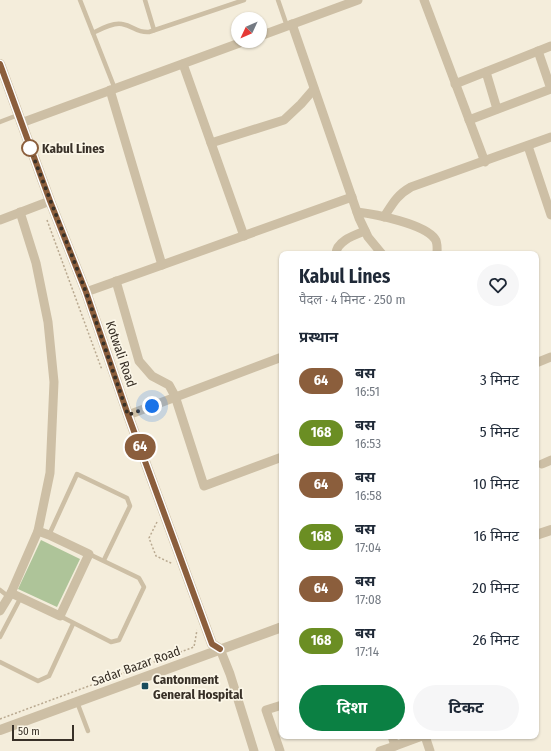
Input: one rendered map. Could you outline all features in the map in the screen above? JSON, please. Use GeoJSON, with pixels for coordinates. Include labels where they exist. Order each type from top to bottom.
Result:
{"type":"FeatureCollection","features":[{"type":"Feature","properties":{"kind":"street"},"geometry":{"type":"LineString","coordinates":[[267,33],[358,0]]}},
{"type":"Feature","properties":{"kind":"street"},"geometry":{"type":"LineString","coordinates":[[424,0],[485,162]]}},
{"type":"Feature","properties":{"kind":"street"},"geometry":{"type":"LineString","coordinates":[[290,25],[357,212],[368,237],[380,251]]}},
{"type":"Feature","properties":{"kind":"street"},"geometry":{"type":"LineString","coordinates":[[20,119],[113,89],[231,46]]}},
{"type":"Feature","properties":{"kind":"street"},"geometry":{"type":"LineString","coordinates":[[455,84],[551,46]]}},
{"type":"Feature","properties":{"kind":"street"},"geometry":{"type":"LineString","coordinates":[[469,120],[551,89],[538,51]]}},
{"type":"Feature","properties":{"kind":"street","name":"Kotwali Road"},"geometry":{"type":"LineString","coordinates":[[0,64],[50,201],[86,292],[128,415],[212,644],[220,649]]}},
{"type":"Feature","properties":{"kind":"street"},"geometry":{"type":"LineString","coordinates":[[183,64],[244,236]]}},
{"type":"Feature","properties":{"kind":"street"},"geometry":{"type":"LineString","coordinates":[[486,72],[497,109]]}},
{"type":"Feature","properties":{"kind":"street"},"geometry":{"type":"LineString","coordinates":[[113,89],[162,265]]}},
{"type":"Feature","properties":{"kind":"street"},"geometry":{"type":"LineString","coordinates":[[211,143],[284,120],[314,89]]}},
{"type":"Feature","properties":{"kind":"street"},"geometry":{"type":"LineString","coordinates":[[384,217],[395,198],[411,187],[485,162],[551,137]]}},
{"type":"Feature","properties":{"kind":"street"},"geometry":{"type":"LineString","coordinates":[[528,146],[551,215]]}},
{"type":"Feature","properties":{"kind":"street"},"geometry":{"type":"LineString","coordinates":[[86,292],[352,197]]}},
{"type":"Feature","properties":{"kind":"street"},"geometry":{"type":"LineString","coordinates":[[0,220],[50,201]]}},
{"type":"Feature","properties":{"kind":"street"},"geometry":{"type":"LineString","coordinates":[[0,611],[10,595],[38,532],[50,473],[54,382],[48,322],[36,263],[20,212]]}},
{"type":"Feature","properties":{"kind":"street"},"geometry":{"type":"LineString","coordinates":[[357,212],[384,217],[419,228],[427,232],[435,239],[437,251]]}},
{"type":"Feature","properties":{"kind":"street"},"geometry":{"type":"LineString","coordinates":[[336,251],[336,249],[344,241],[365,231]]}},
{"type":"Feature","properties":{"kind":"street"},"geometry":{"type":"LineString","coordinates":[[116,281],[139,361],[152,376],[168,385],[175,396],[204,486],[279,458]]}},
{"type":"Feature","properties":{"kind":"street"},"geometry":{"type":"LineString","coordinates":[[539,362],[551,357]]}},
{"type":"Feature","properties":{"kind":"street"},"geometry":{"type":"LineString","coordinates":[[128,415],[175,396],[279,358]]}},
{"type":"Feature","properties":{"kind":"street"},"geometry":{"type":"LineString","coordinates":[[542,464],[551,460]]}},
{"type":"Feature","properties":{"kind":"street"},"geometry":{"type":"LineString","coordinates":[[539,534],[551,530]]}},
{"type":"Feature","properties":{"kind":"street"},"geometry":{"type":"LineString","coordinates":[[10,595],[60,616],[89,554],[49,535],[38,532]]}},
{"type":"Feature","properties":{"kind":"street","name":"Sadar Bazar Road"},"geometry":{"type":"LineString","coordinates":[[0,730],[279,628]]}},
{"type":"Feature","properties":{"kind":"street"},"geometry":{"type":"LineString","coordinates":[[220,649],[230,674],[254,751]]}},
{"type":"Feature","properties":{"kind":"street"},"geometry":{"type":"LineString","coordinates":[[279,705],[266,710],[280,751]]}},
{"type":"Feature","properties":{"kind":"street"},"geometry":{"type":"LineString","coordinates":[[393,739],[395,746]]}},
{"type":"Feature","properties":{"kind":"street"},"geometry":{"type":"LineString","coordinates":[[380,751],[415,739]]}},
{"type":"Feature","properties":{"kind":"street"},"geometry":{"type":"LineString","coordinates":[[425,739],[430,751]]}},
{"type":"Feature","properties":{"kind":"lane"},"geometry":{"type":"LineString","coordinates":[[80,0],[113,89]]}},
{"type":"Feature","properties":{"kind":"lane"},"geometry":{"type":"LineString","coordinates":[[145,0],[154,30]]}},
{"type":"Feature","properties":{"kind":"lane"},"geometry":{"type":"LineString","coordinates":[[92,33],[112,25],[121,24],[142,32],[154,30],[244,0]]}},
{"type":"Feature","properties":{"kind":"lane"},"geometry":{"type":"LineString","coordinates":[[278,0],[290,25]]}},
{"type":"Feature","properties":{"kind":"lane"},"geometry":{"type":"LineString","coordinates":[[0,122],[20,119]]}},
{"type":"Feature","properties":{"kind":"lane"},"geometry":{"type":"LineString","coordinates":[[49,535],[77,474],[127,498],[130,506],[104,560]]}},
{"type":"Feature","properties":{"kind":"lane"},"geometry":{"type":"LineString","coordinates":[[60,616],[73,624],[111,642],[119,640],[144,587],[139,578],[89,554]]}},
{"type":"Feature","properties":{"kind":"lane"},"geometry":{"type":"LineString","coordinates":[[0,590],[10,595]]}},
{"type":"Feature","properties":{"kind":"lane"},"geometry":{"type":"LineString","coordinates":[[0,636],[20,598]]}},
{"type":"Feature","properties":{"kind":"lane"},"geometry":{"type":"LineString","coordinates":[[0,662],[38,681],[49,676],[73,624]]}},
{"type":"Feature","properties":{"kind":"lane"},"geometry":{"type":"LineString","coordinates":[[77,702],[88,731]]}},
{"type":"Feature","properties":{"kind":"path"},"geometry":{"type":"LineString","coordinates":[[46,219],[103,373]]}},
{"type":"Feature","properties":{"kind":"path"},"geometry":{"type":"LineString","coordinates":[[158,520],[149,538],[156,556],[175,564]]}},
{"type":"Feature","properties":{"kind":"path"},"geometry":{"type":"LineString","coordinates":[[0,719],[194,648],[198,628]]}},
{"type":"Feature","properties":{"kind":"green space"},"geometry":{"type":"Polygon","coordinates":[[[41,540],[80,559],[57,607],[18,589],[41,540]]]}},
{"type":"Feature","properties":{"kind":"bus line","name":"64"},"geometry":{"type":"LineString","coordinates":[[0,64],[50,201],[86,292],[128,415],[212,644],[220,649]]}},
{"type":"Feature","properties":{"kind":"place","name":"Kabul Lines"},"geometry":{"type":"Point","coordinates":[30,148]}},
{"type":"Feature","properties":{"kind":"place","name":"Cantonment General Hospital"},"geometry":{"type":"Point","coordinates":[145,686]}},
{"type":"Feature","properties":{"kind":"route"},"geometry":{"type":"LineString","coordinates":[[30,148],[86,292],[128,415],[152,406]]}}]}
